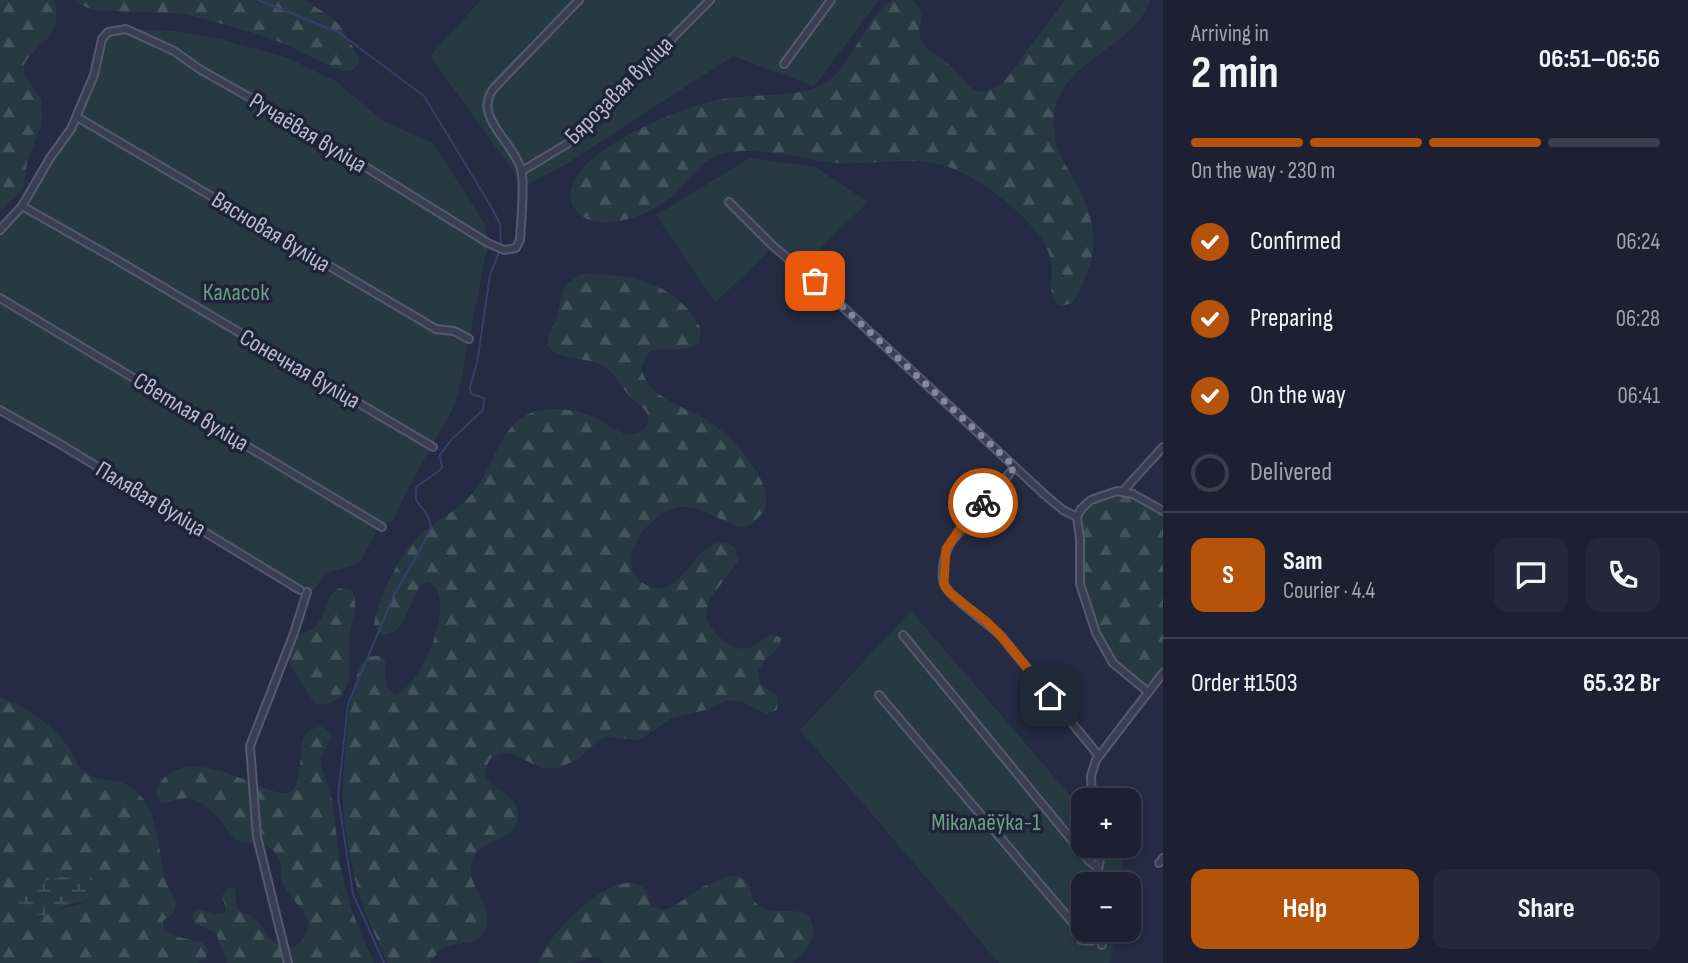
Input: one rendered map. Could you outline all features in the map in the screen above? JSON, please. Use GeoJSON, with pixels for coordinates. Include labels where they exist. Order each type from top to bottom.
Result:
{"type":"FeatureCollection","features":[{"type":"Feature","properties":{"kind":"street"},"geometry":{"type":"LineString","coordinates":[[522,171],[486,109],[490,92],[579,0]]}},
{"type":"Feature","properties":{"kind":"street","name":"Бярозавая вуліца"},"geometry":{"type":"LineString","coordinates":[[522,171],[562,148],[710,0]]}},
{"type":"Feature","properties":{"kind":"street"},"geometry":{"type":"LineString","coordinates":[[784,64],[831,0]]}},
{"type":"Feature","properties":{"kind":"street","name":"Ручаёвая вуліца"},"geometry":{"type":"LineString","coordinates":[[76,117],[94,75],[102,39],[108,32],[126,29],[174,51],[201,70],[293,122],[501,249],[516,248],[520,240],[522,171]]}},
{"type":"Feature","properties":{"kind":"street"},"geometry":{"type":"LineString","coordinates":[[0,230],[22,206],[76,117]]}},
{"type":"Feature","properties":{"kind":"street","name":"Вясновая вуліца"},"geometry":{"type":"LineString","coordinates":[[76,117],[436,329],[454,331],[468,339]]}},
{"type":"Feature","properties":{"kind":"street"},"geometry":{"type":"LineString","coordinates":[[729,202],[773,246],[1057,506],[1077,517]]}},
{"type":"Feature","properties":{"kind":"street","name":"Сонечная вуліца"},"geometry":{"type":"LineString","coordinates":[[22,206],[433,447]]}},
{"type":"Feature","properties":{"kind":"street","name":"Светлая вуліца"},"geometry":{"type":"LineString","coordinates":[[0,298],[382,527]]}},
{"type":"Feature","properties":{"kind":"street","name":"Палявая вуліца"},"geometry":{"type":"LineString","coordinates":[[0,410],[303,591],[294,633],[250,746],[257,837],[288,963]]}},
{"type":"Feature","properties":{"kind":"street"},"geometry":{"type":"LineString","coordinates":[[1123,491],[1163,447]]}},
{"type":"Feature","properties":{"kind":"street"},"geometry":{"type":"LineString","coordinates":[[1015,467],[959,530],[946,549],[944,584],[949,592],[1001,636],[1099,755]]}},
{"type":"Feature","properties":{"kind":"street"},"geometry":{"type":"LineString","coordinates":[[1148,692],[1113,663],[1096,633],[1080,584],[1077,517],[1080,509],[1091,500],[1123,491],[1163,511]]}},
{"type":"Feature","properties":{"kind":"street"},"geometry":{"type":"LineString","coordinates":[[903,635],[1097,867]]}},
{"type":"Feature","properties":{"kind":"street"},"geometry":{"type":"LineString","coordinates":[[1092,788],[1091,776],[1099,755],[1163,673]]}},
{"type":"Feature","properties":{"kind":"street"},"geometry":{"type":"LineString","coordinates":[[879,695],[1071,921]]}},
{"type":"Feature","properties":{"kind":"street"},"geometry":{"type":"LineString","coordinates":[[1097,872],[1099,858]]}},
{"type":"Feature","properties":{"kind":"green space"},"geometry":{"type":"Polygon","coordinates":[[[0,0],[54,0],[56,21],[49,36],[24,64],[24,74],[41,99],[42,124],[27,161],[24,185],[18,195],[0,211],[0,0]]]}},
{"type":"Feature","properties":{"kind":"green space"},"geometry":{"type":"Polygon","coordinates":[[[75,0],[304,0],[333,18],[359,58],[358,64],[353,70],[334,68],[285,44],[186,14],[93,10],[75,0]]]}},
{"type":"Feature","properties":{"kind":"green space"},"geometry":{"type":"Polygon","coordinates":[[[481,0],[879,0],[814,86],[733,56],[563,166],[524,186],[430,56],[481,0]]]}},
{"type":"Feature","properties":{"kind":"green space"},"geometry":{"type":"Polygon","coordinates":[[[892,0],[913,0],[920,11],[919,34],[923,44],[946,62],[972,89],[987,91],[1006,79],[1065,0],[1150,0],[1141,18],[1127,33],[1077,73],[1063,89],[1055,108],[1056,144],[1086,205],[1093,231],[1092,257],[1088,271],[1078,295],[1071,303],[1059,306],[1055,301],[1050,255],[1027,221],[984,185],[954,169],[926,162],[838,163],[741,151],[726,153],[707,161],[671,198],[632,218],[611,222],[596,221],[582,216],[572,204],[574,181],[587,164],[606,149],[654,122],[717,100],[798,92],[822,85],[842,67],[873,19],[892,0]]]}},
{"type":"Feature","properties":{"kind":"green space","name":"Каласок"},"geometry":{"type":"Polygon","coordinates":[[[126,29],[175,31],[224,40],[288,58],[337,82],[383,121],[433,143],[485,224],[488,243],[458,395],[451,412],[408,488],[394,519],[377,530],[361,561],[326,573],[313,591],[300,590],[0,415],[0,230],[18,211],[77,117],[105,35],[126,29]]]}},
{"type":"Feature","properties":{"kind":"green space"},"geometry":{"type":"Polygon","coordinates":[[[750,158],[815,167],[868,202],[803,265],[776,244],[715,303],[656,215],[750,158]]]}},
{"type":"Feature","properties":{"kind":"green space"},"geometry":{"type":"Polygon","coordinates":[[[581,274],[617,276],[650,284],[679,301],[701,329],[699,343],[693,347],[648,352],[641,368],[652,388],[711,423],[741,451],[763,486],[766,495],[764,512],[750,525],[743,527],[689,507],[669,510],[645,528],[632,554],[632,567],[638,578],[651,587],[663,588],[674,583],[702,552],[712,545],[722,543],[735,548],[739,560],[709,600],[706,618],[713,630],[735,648],[749,648],[773,634],[781,638],[777,649],[762,664],[758,675],[760,682],[778,697],[777,710],[766,714],[743,702],[727,700],[709,709],[672,718],[639,740],[608,737],[600,739],[578,759],[559,768],[542,768],[509,753],[491,758],[486,777],[512,800],[517,807],[518,817],[511,832],[481,848],[471,863],[472,880],[487,913],[486,929],[478,939],[442,949],[430,963],[388,963],[359,893],[345,827],[345,754],[354,686],[365,660],[380,656],[385,661],[386,686],[396,695],[406,688],[426,660],[439,622],[438,591],[429,582],[422,584],[401,624],[389,634],[381,634],[374,625],[385,588],[415,540],[473,493],[504,437],[520,419],[531,413],[556,409],[590,416],[626,434],[638,433],[647,426],[646,412],[605,367],[557,353],[547,345],[565,285],[581,274]]]}},
{"type":"Feature","properties":{"kind":"green space"},"geometry":{"type":"Polygon","coordinates":[[[1113,494],[1140,501],[1163,516],[1163,668],[1146,688],[1115,659],[1101,636],[1083,585],[1082,515],[1095,502],[1113,494]]]}},
{"type":"Feature","properties":{"kind":"green space"},"geometry":{"type":"Polygon","coordinates":[[[339,588],[351,590],[355,601],[349,638],[349,679],[341,696],[321,705],[312,699],[296,675],[289,652],[296,637],[317,625],[328,600],[339,588]]]}},
{"type":"Feature","properties":{"kind":"green space","name":"Мікалаёўка-1"},"geometry":{"type":"Polygon","coordinates":[[[911,611],[1071,796],[1071,858],[1124,858],[1122,872],[1071,872],[1071,942],[1113,942],[1111,961],[999,963],[800,730],[911,611]]]}},
{"type":"Feature","properties":{"kind":"green space"},"geometry":{"type":"Polygon","coordinates":[[[0,698],[20,706],[47,724],[63,740],[81,769],[88,774],[129,786],[139,794],[151,815],[165,879],[176,903],[173,913],[163,921],[164,930],[177,937],[202,942],[208,950],[205,959],[196,963],[0,963],[0,698]],[[98,895],[12,903],[53,913],[94,899],[98,895]]]}},
{"type":"Feature","properties":{"kind":"green space"},"geometry":{"type":"Polygon","coordinates":[[[323,727],[331,734],[321,757],[321,766],[332,799],[340,866],[351,909],[374,963],[227,963],[216,933],[192,919],[194,911],[197,910],[215,915],[225,913],[222,897],[226,888],[235,888],[237,908],[258,922],[279,945],[295,947],[308,929],[308,921],[284,886],[280,862],[273,850],[264,845],[236,840],[214,813],[193,799],[184,798],[162,803],[156,796],[158,786],[169,774],[185,768],[203,767],[271,790],[283,793],[292,791],[298,775],[303,739],[306,733],[323,727]]]}},
{"type":"Feature","properties":{"kind":"green space"},"geometry":{"type":"Polygon","coordinates":[[[73,874],[86,875],[95,882],[99,890],[94,900],[67,905],[48,915],[26,915],[14,908],[12,897],[18,887],[73,874]]]}},
{"type":"Feature","properties":{"kind":"green space"},"geometry":{"type":"Polygon","coordinates":[[[730,876],[744,879],[759,906],[772,911],[798,912],[809,917],[812,937],[807,949],[797,959],[791,963],[603,963],[600,958],[589,958],[573,963],[538,963],[567,922],[582,907],[614,886],[629,883],[641,886],[651,906],[662,910],[671,908],[706,885],[730,876]]]}},
{"type":"Feature","properties":{"kind":"waterway"},"geometry":{"type":"LineString","coordinates":[[258,0],[338,32],[424,96],[492,208],[500,224],[501,245]]}},
{"type":"Feature","properties":{"kind":"waterway"},"geometry":{"type":"LineString","coordinates":[[384,963],[353,894],[338,797],[348,704],[394,595],[431,527],[428,516],[416,500],[416,487],[440,470],[440,455],[451,440],[483,410],[484,398],[471,394],[470,387],[477,363],[490,275],[500,250]]}},
{"type":"Feature","properties":{"kind":"way so far"},"geometry":{"type":"LineString","coordinates":[[815,281],[1015,467],[983,503]]}},
{"type":"Feature","properties":{"kind":"route"},"geometry":{"type":"LineString","coordinates":[[983,503],[946,549],[944,584],[949,592],[1001,636],[1050,696]]}}]}
